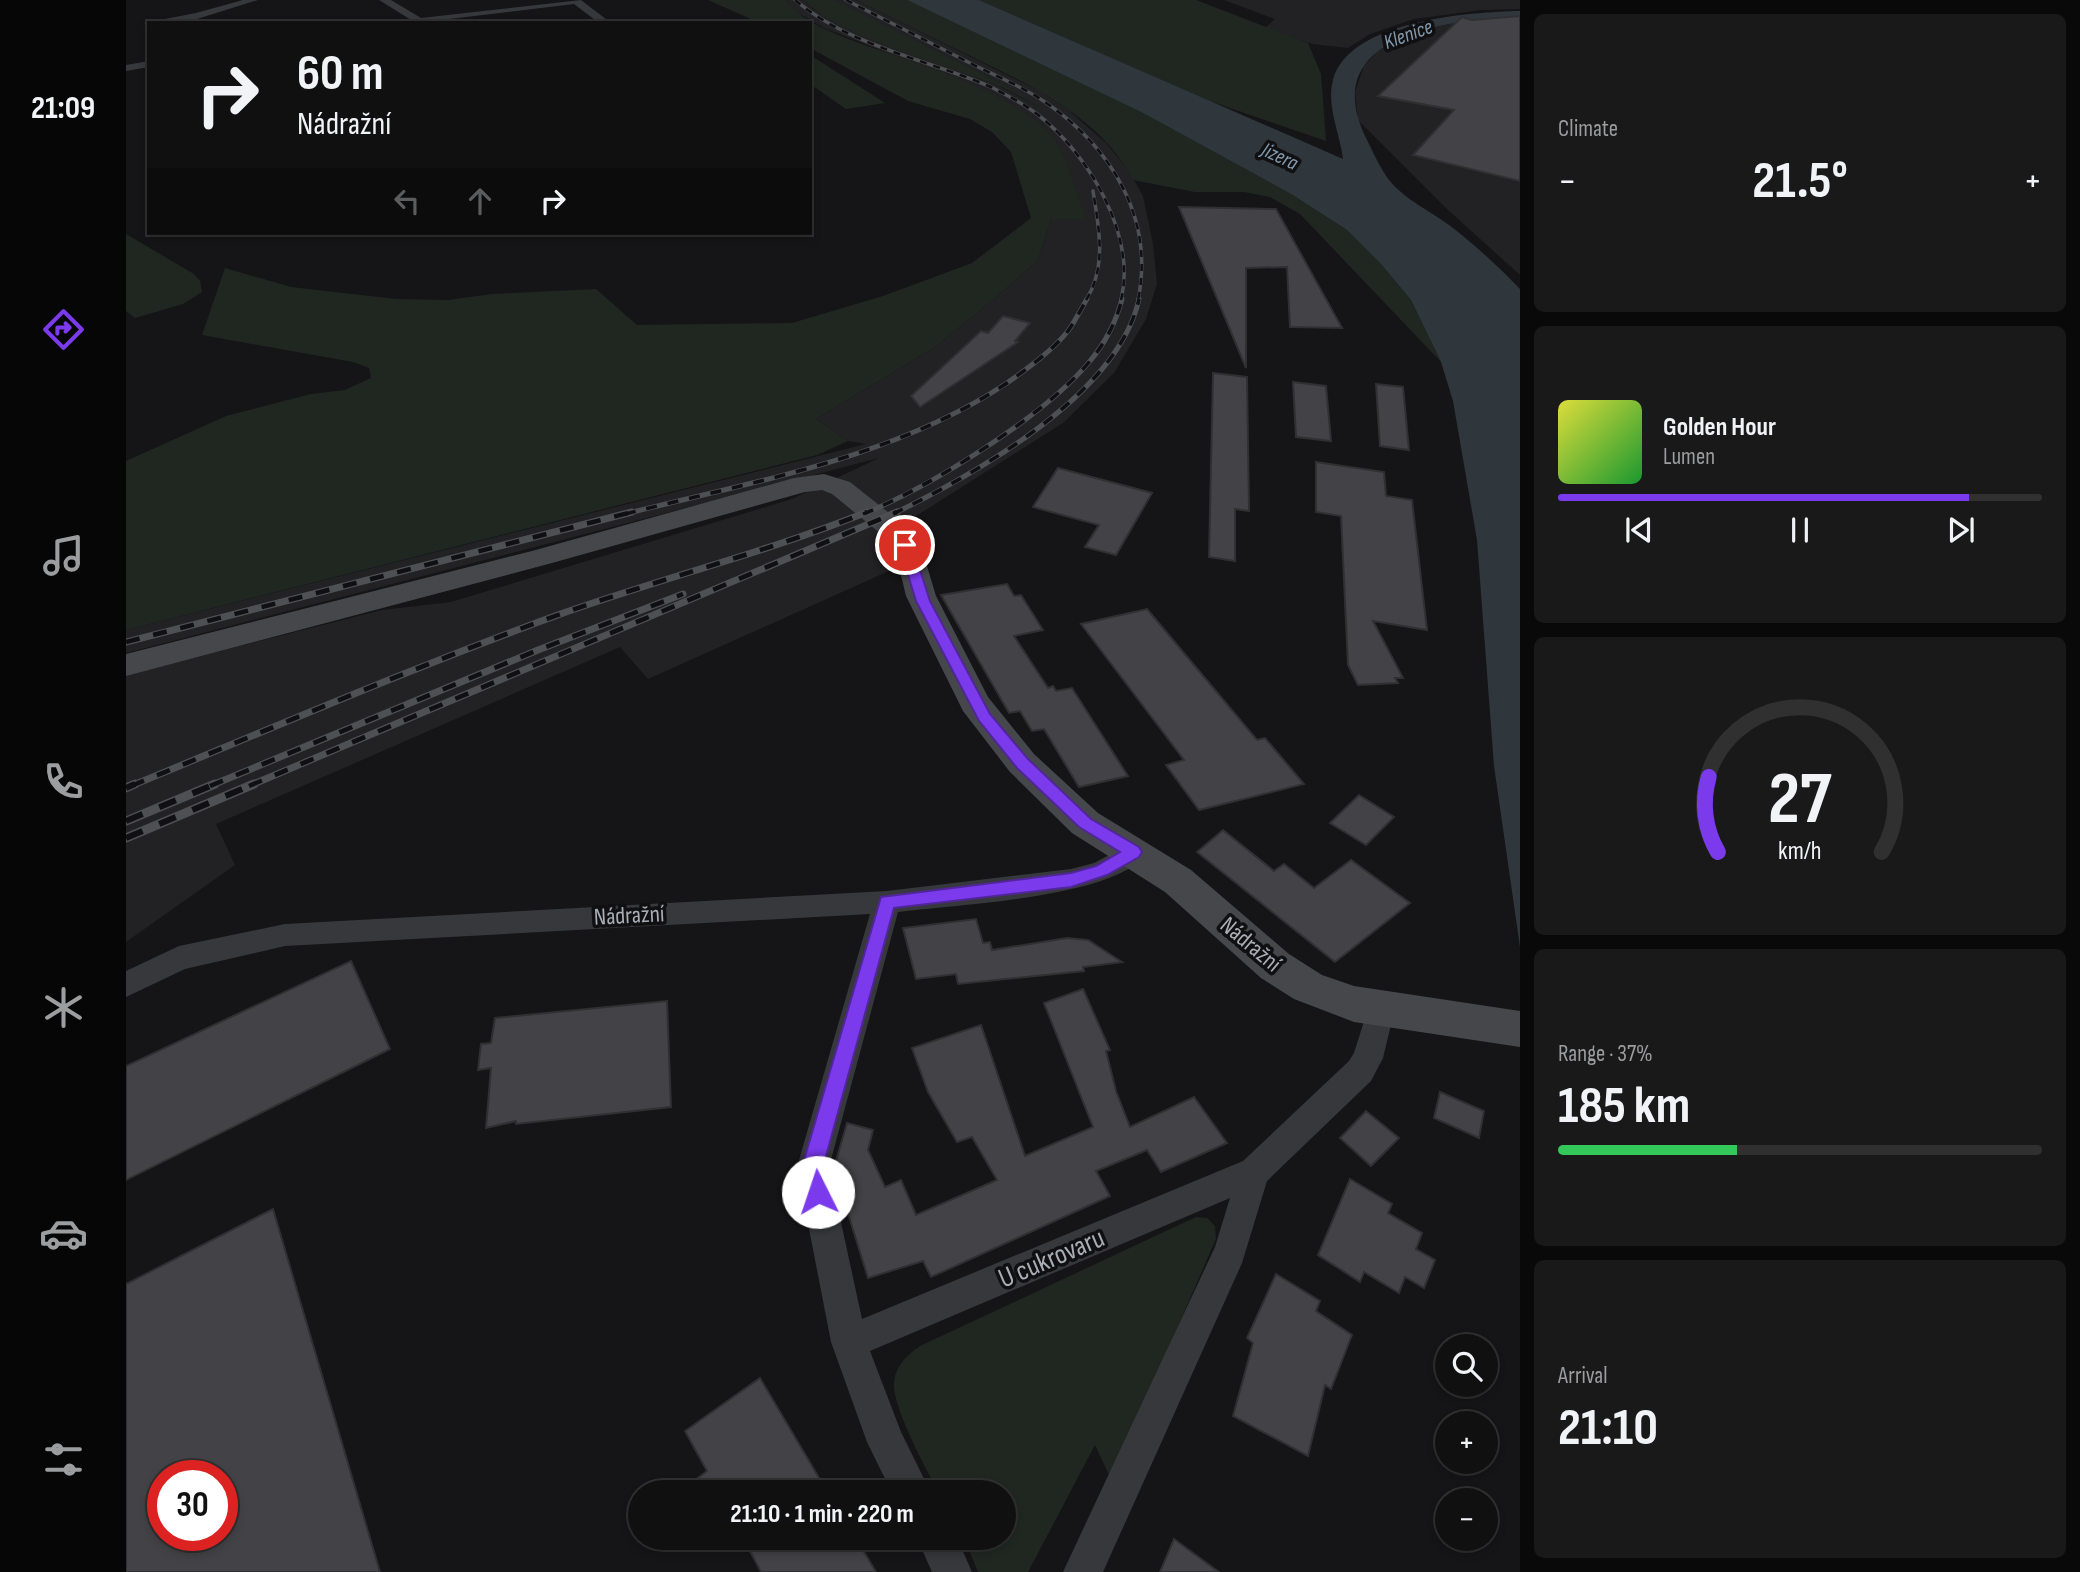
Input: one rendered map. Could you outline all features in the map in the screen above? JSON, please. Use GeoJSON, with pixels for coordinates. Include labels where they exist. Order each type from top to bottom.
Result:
{"type":"FeatureCollection","features":[{"type":"Feature","properties":{"kind":"street"},"geometry":{"type":"LineString","coordinates":[[163,21],[197,16],[253,0]]}},
{"type":"Feature","properties":{"kind":"street"},"geometry":{"type":"LineString","coordinates":[[384,0],[415,20],[576,1],[603,21]]}},
{"type":"Feature","properties":{"kind":"street"},"geometry":{"type":"LineString","coordinates":[[134,25],[147,23]]}},
{"type":"Feature","properties":{"kind":"street"},"geometry":{"type":"LineString","coordinates":[[126,68],[147,64]]}},
{"type":"Feature","properties":{"kind":"street","name":"Nádražní"},"geometry":{"type":"LineString","coordinates":[[126,665],[542,557],[803,484],[824,482],[841,488],[883,519],[898,534],[912,563],[923,601],[984,717],[1022,764],[1085,823],[1178,881],[1291,977],[1327,996],[1354,1004],[1516,1028]]}},
{"type":"Feature","properties":{"kind":"street","name":"Nádražní"},"geometry":{"type":"LineString","coordinates":[[126,985],[180,958],[285,935],[887,902],[1071,880],[1101,871],[1133,852]]}},
{"type":"Feature","properties":{"kind":"street"},"geometry":{"type":"LineString","coordinates":[[887,902],[813,1167],[849,1342],[886,1442],[905,1480]]}},
{"type":"Feature","properties":{"kind":"street","name":"U cukrovaru"},"geometry":{"type":"LineString","coordinates":[[849,1342],[1254,1172],[1360,1071],[1368,1058],[1381,1008]]}},
{"type":"Feature","properties":{"kind":"street","name":"U cukrovaru"},"geometry":{"type":"LineString","coordinates":[[1083,1572],[1230,1251],[1254,1172]]}},
{"type":"Feature","properties":{"kind":"street"},"geometry":{"type":"LineString","coordinates":[[942,1550],[952,1572]]}},
{"type":"Feature","properties":{"kind":"shaded area"},"geometry":{"type":"Polygon","coordinates":[[[708,0],[785,0],[809,21],[755,21],[708,0]]]}},
{"type":"Feature","properties":{"kind":"shaded area"},"geometry":{"type":"Polygon","coordinates":[[[785,0],[804,0],[813,9],[859,33],[997,85],[1039,107],[995,80],[835,0],[856,0],[1041,92],[1066,108],[1106,143],[1129,171],[1143,196],[1153,244],[1157,284],[1146,319],[1114,373],[1063,423],[883,537],[900,566],[648,679],[620,647],[216,824],[235,865],[126,942],[126,675],[382,610],[451,602],[792,499],[879,458],[126,653],[126,630],[866,444],[848,441],[816,419],[935,347],[994,299],[1038,260],[1051,219],[1085,219],[1059,148],[1048,134],[1017,109],[980,89],[824,28],[795,11],[785,0]]]}},
{"type":"Feature","properties":{"kind":"shaded area"},"geometry":{"type":"Polygon","coordinates":[[[804,0],[835,0],[995,80],[1046,110],[999,86],[866,37],[820,13],[804,0]]]}},
{"type":"Feature","properties":{"kind":"shaded area"},"geometry":{"type":"Polygon","coordinates":[[[856,0],[907,0],[1143,113],[1291,194],[1347,230],[1381,264],[1411,300],[1441,362],[1300,214],[1270,197],[1244,192],[1195,192],[1133,180],[1119,157],[1102,138],[1060,104],[1014,77],[856,0]]]}},
{"type":"Feature","properties":{"kind":"shaded area"},"geometry":{"type":"Polygon","coordinates":[[[979,0],[1196,0],[1308,43],[1321,74],[1326,141],[1207,100],[979,0]]]}},
{"type":"Feature","properties":{"kind":"shaded area"},"geometry":{"type":"Polygon","coordinates":[[[1224,0],[1520,0],[1520,9],[1481,10],[1414,19],[1370,34],[1348,48],[1312,44],[1265,28],[1275,19],[1224,0]]]}},
{"type":"Feature","properties":{"kind":"shaded area"},"geometry":{"type":"Polygon","coordinates":[[[1520,16],[1520,275],[1447,209],[1358,120],[1355,92],[1364,66],[1377,52],[1406,34],[1466,20],[1520,16]]]}},
{"type":"Feature","properties":{"kind":"shaded area"},"geometry":{"type":"Polygon","coordinates":[[[812,22],[859,43],[969,83],[1024,112],[1045,130],[1060,149],[1086,219],[1051,219],[1038,260],[994,299],[935,347],[816,419],[848,441],[817,455],[126,630],[126,461],[226,416],[311,394],[345,390],[371,378],[369,368],[353,362],[202,335],[225,268],[291,287],[396,299],[448,300],[492,294],[596,289],[637,325],[792,323],[883,296],[972,263],[1031,218],[1011,152],[992,132],[970,119],[908,101],[812,49],[812,22]]]}},
{"type":"Feature","properties":{"kind":"shaded area"},"geometry":{"type":"Polygon","coordinates":[[[812,56],[885,103],[846,109],[812,85],[812,56]]]}},
{"type":"Feature","properties":{"kind":"shaded area"},"geometry":{"type":"Polygon","coordinates":[[[126,234],[194,274],[200,281],[202,292],[183,304],[135,318],[126,311],[126,234]]]}},
{"type":"Feature","properties":{"kind":"shaded area"},"geometry":{"type":"Polygon","coordinates":[[[1196,1217],[1207,1218],[1215,1226],[1216,1239],[1111,1479],[1095,1445],[1028,1572],[978,1572],[969,1550],[1016,1550],[1016,1480],[932,1480],[912,1440],[894,1386],[899,1368],[920,1346],[1196,1217]]]}},
{"type":"Feature","properties":{"kind":"water"},"geometry":{"type":"Polygon","coordinates":[[[907,0],[979,0],[1343,159],[1332,110],[1331,90],[1333,80],[1344,60],[1362,44],[1386,32],[1414,23],[1444,17],[1520,11],[1520,16],[1460,22],[1428,29],[1398,40],[1374,55],[1359,76],[1355,103],[1366,138],[1389,180],[1403,194],[1462,235],[1520,289],[1520,947],[1494,766],[1477,540],[1453,401],[1441,362],[1411,300],[1381,264],[1347,230],[1291,194],[1143,113],[907,0]]]}},
{"type":"Feature","properties":{"kind":"building"},"geometry":{"type":"Polygon","coordinates":[[[1520,16],[1520,181],[1413,155],[1454,110],[1378,96],[1462,17],[1472,20],[1520,16]]]}},
{"type":"Feature","properties":{"kind":"building"},"geometry":{"type":"Polygon","coordinates":[[[1179,207],[1276,209],[1342,328],[1290,327],[1287,267],[1246,268],[1246,368],[1179,207]]]}},
{"type":"Feature","properties":{"kind":"building"},"geometry":{"type":"Polygon","coordinates":[[[1003,316],[1030,323],[1015,341],[1018,342],[920,407],[911,396],[981,331],[988,333],[1003,316]]]}},
{"type":"Feature","properties":{"kind":"building"},"geometry":{"type":"Polygon","coordinates":[[[1213,373],[1247,377],[1249,511],[1235,509],[1235,561],[1209,557],[1213,373]]]}},
{"type":"Feature","properties":{"kind":"building"},"geometry":{"type":"Polygon","coordinates":[[[1293,382],[1326,386],[1331,441],[1296,437],[1293,382]]]}},
{"type":"Feature","properties":{"kind":"building"},"geometry":{"type":"Polygon","coordinates":[[[1376,384],[1403,387],[1409,450],[1380,446],[1376,384]]]}},
{"type":"Feature","properties":{"kind":"building"},"geometry":{"type":"Polygon","coordinates":[[[1316,462],[1384,472],[1386,496],[1412,500],[1427,630],[1373,621],[1403,678],[1395,678],[1398,683],[1358,685],[1348,665],[1341,516],[1316,512],[1316,462]]]}},
{"type":"Feature","properties":{"kind":"building"},"geometry":{"type":"Polygon","coordinates":[[[1058,468],[1152,493],[1116,555],[1085,547],[1099,525],[1033,507],[1058,468]]]}},
{"type":"Feature","properties":{"kind":"building"},"geometry":{"type":"Polygon","coordinates":[[[1007,584],[1014,596],[1021,595],[1043,630],[1014,636],[1048,688],[1053,686],[1056,691],[1072,688],[1128,776],[1079,787],[1044,729],[1032,731],[1020,711],[1009,713],[941,595],[1007,584]]]}},
{"type":"Feature","properties":{"kind":"building"},"geometry":{"type":"Polygon","coordinates":[[[1147,609],[1257,740],[1265,738],[1304,784],[1199,810],[1166,765],[1184,760],[1081,624],[1147,609]]]}},
{"type":"Feature","properties":{"kind":"building"},"geometry":{"type":"Polygon","coordinates":[[[1359,795],[1394,817],[1366,845],[1330,823],[1359,795]]]}},
{"type":"Feature","properties":{"kind":"building"},"geometry":{"type":"Polygon","coordinates":[[[1223,830],[1274,871],[1284,864],[1314,888],[1351,860],[1410,903],[1335,962],[1197,852],[1223,830]]]}},
{"type":"Feature","properties":{"kind":"building"},"geometry":{"type":"Polygon","coordinates":[[[976,919],[983,943],[990,942],[992,950],[1067,938],[1088,940],[1122,962],[1083,967],[1084,971],[958,984],[956,974],[916,979],[903,928],[976,919]]]}},
{"type":"Feature","properties":{"kind":"building"},"geometry":{"type":"Polygon","coordinates":[[[351,961],[390,1049],[126,1180],[126,1066],[351,961]]]}},
{"type":"Feature","properties":{"kind":"building"},"geometry":{"type":"Polygon","coordinates":[[[1083,989],[1110,1050],[1106,1051],[1116,1091],[1130,1127],[1194,1097],[1227,1143],[1161,1172],[1147,1150],[1096,1171],[1110,1196],[931,1277],[923,1261],[868,1278],[834,1168],[847,1123],[873,1130],[868,1150],[885,1187],[901,1180],[916,1215],[997,1180],[972,1137],[957,1142],[928,1092],[912,1048],[981,1025],[1025,1156],[1093,1127],[1044,1003],[1083,989]]]}},
{"type":"Feature","properties":{"kind":"building"},"geometry":{"type":"Polygon","coordinates":[[[667,1001],[671,1107],[516,1124],[516,1121],[486,1128],[491,1068],[478,1070],[481,1044],[491,1043],[495,1018],[667,1001]]]}},
{"type":"Feature","properties":{"kind":"building"},"geometry":{"type":"Polygon","coordinates":[[[1440,1092],[1484,1111],[1479,1138],[1434,1118],[1440,1092]]]}},
{"type":"Feature","properties":{"kind":"building"},"geometry":{"type":"Polygon","coordinates":[[[1366,1111],[1399,1138],[1371,1166],[1340,1138],[1366,1111]]]}},
{"type":"Feature","properties":{"kind":"building"},"geometry":{"type":"Polygon","coordinates":[[[1350,1179],[1392,1204],[1388,1213],[1422,1233],[1416,1249],[1435,1260],[1424,1288],[1405,1277],[1399,1293],[1364,1272],[1360,1282],[1318,1255],[1350,1179]]]}},
{"type":"Feature","properties":{"kind":"building"},"geometry":{"type":"Polygon","coordinates":[[[273,1209],[380,1572],[126,1572],[126,1284],[273,1209]]]}},
{"type":"Feature","properties":{"kind":"building"},"geometry":{"type":"Polygon","coordinates":[[[1276,1274],[1320,1301],[1316,1311],[1352,1335],[1331,1389],[1325,1385],[1308,1456],[1233,1416],[1253,1343],[1247,1338],[1276,1274]]]}},
{"type":"Feature","properties":{"kind":"building"},"geometry":{"type":"Polygon","coordinates":[[[760,1378],[820,1480],[695,1480],[707,1471],[685,1431],[760,1378]]]}},
{"type":"Feature","properties":{"kind":"building"},"geometry":{"type":"Polygon","coordinates":[[[1174,1539],[1219,1572],[1160,1572],[1174,1539]]]}},
{"type":"Feature","properties":{"kind":"building"},"geometry":{"type":"Polygon","coordinates":[[[749,1550],[863,1550],[876,1572],[761,1572],[749,1550]]]}},
{"type":"Feature","properties":{"kind":"railway"},"geometry":{"type":"LineString","coordinates":[[795,0],[839,29],[991,87],[1032,110],[1056,131],[1090,173],[1115,223],[1122,249],[1124,275],[1121,300]]}},
{"type":"Feature","properties":{"kind":"railway"},"geometry":{"type":"LineString","coordinates":[[846,0],[1016,85],[1045,102],[1090,140],[1123,187],[1133,213],[1140,241],[1142,270],[1138,300]]}},
{"type":"Feature","properties":{"kind":"railway"},"geometry":{"type":"LineString","coordinates":[[1086,300],[1097,274],[1100,247],[1093,191]]}},
{"type":"Feature","properties":{"kind":"railway"},"geometry":{"type":"LineString","coordinates":[[625,514],[822,464],[871,449],[918,430],[963,409],[1031,365],[1068,331],[1087,299]]}},
{"type":"Feature","properties":{"kind":"railway"},"geometry":{"type":"LineString","coordinates":[[863,514],[952,468],[985,448],[1045,404],[1096,354],[1110,332],[1122,299]]}},
{"type":"Feature","properties":{"kind":"railway"},"geometry":{"type":"LineString","coordinates":[[896,512],[1001,454],[1039,428],[1074,399],[1103,367],[1126,334],[1139,299]]}},
{"type":"Feature","properties":{"kind":"railway"},"geometry":{"type":"LineString","coordinates":[[126,642],[632,512]]}},
{"type":"Feature","properties":{"kind":"railway"},"geometry":{"type":"LineString","coordinates":[[131,786],[342,699],[555,616],[790,540],[867,512]]}},
{"type":"Feature","properties":{"kind":"railway"},"geometry":{"type":"LineString","coordinates":[[249,786],[896,512]]}},
{"type":"Feature","properties":{"kind":"railway"},"geometry":{"type":"LineString","coordinates":[[210,786],[538,650],[683,594]]}},
{"type":"Feature","properties":{"kind":"railway"},"geometry":{"type":"LineString","coordinates":[[126,788],[135,784]]}},
{"type":"Feature","properties":{"kind":"railway"},"geometry":{"type":"LineString","coordinates":[[126,821],[215,784]]}},
{"type":"Feature","properties":{"kind":"railway"},"geometry":{"type":"LineString","coordinates":[[126,838],[254,784]]}},
{"type":"Feature","properties":{"kind":"route"},"geometry":{"type":"LineString","coordinates":[[818,1192],[813,1167],[887,902],[1071,880],[1101,871],[1133,852],[1085,823],[1022,764],[984,717],[923,601],[905,545]]}},
{"type":"Feature","properties":{"kind":"water label","name":"Klenice"},"geometry":{"type":"Point","coordinates":[1408,34]}},
{"type":"Feature","properties":{"kind":"water label","name":"Jizera"},"geometry":{"type":"Point","coordinates":[1280,156]}}]}
